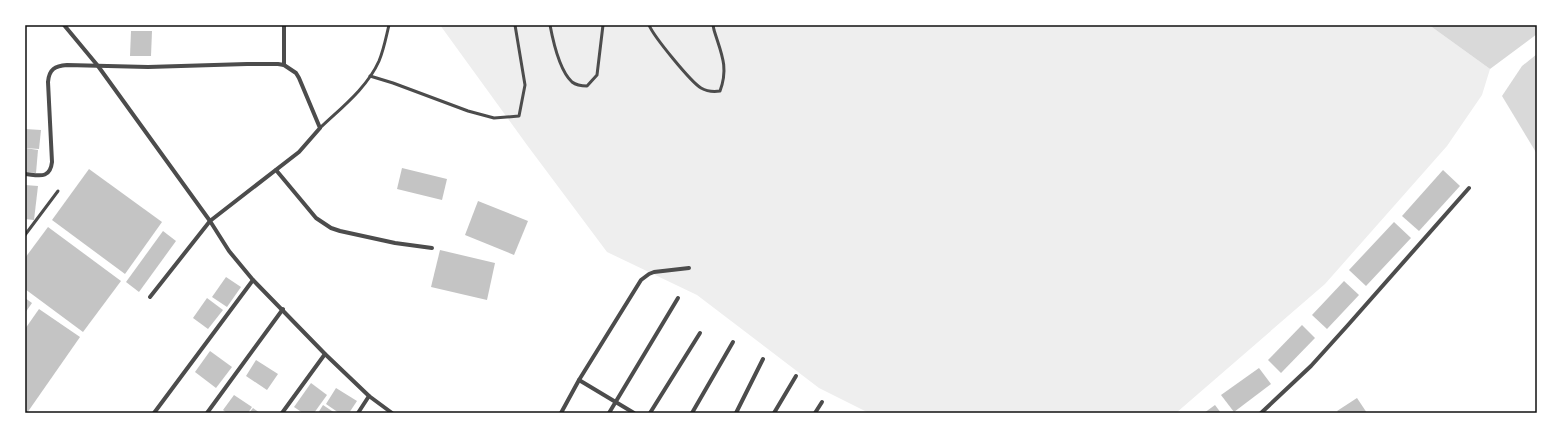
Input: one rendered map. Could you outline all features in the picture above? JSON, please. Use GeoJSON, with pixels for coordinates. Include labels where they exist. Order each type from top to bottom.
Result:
{"type":"FeatureCollection","features":[{"type":"Feature","properties":{"kind":"street"},"geometry":{"type":"LineString","coordinates":[[64,25],[98,66],[210,221],[229,251],[253,280],[283,309],[325,354],[369,396],[392,413]]}},
{"type":"Feature","properties":{"kind":"street"},"geometry":{"type":"LineString","coordinates":[[284,25],[284,65]]}},
{"type":"Feature","properties":{"kind":"street"},"geometry":{"type":"LineString","coordinates":[[25,174],[43,175],[50,170],[52,162],[48,82],[52,69],[55,67],[67,65],[148,67],[247,64],[284,65],[296,73],[320,128],[299,152],[210,221],[150,297]]}},
{"type":"Feature","properties":{"kind":"street"},"geometry":{"type":"LineString","coordinates":[[276,170],[316,218],[331,228],[396,243],[432,248]]}},
{"type":"Feature","properties":{"kind":"street"},"geometry":{"type":"LineString","coordinates":[[1261,413],[1310,366],[1348,325],[1469,188]]}},
{"type":"Feature","properties":{"kind":"street"},"geometry":{"type":"LineString","coordinates":[[561,413],[579,380],[645,276],[654,272],[689,268]]}},
{"type":"Feature","properties":{"kind":"street"},"geometry":{"type":"LineString","coordinates":[[154,413],[253,280]]}},
{"type":"Feature","properties":{"kind":"street"},"geometry":{"type":"LineString","coordinates":[[609,413],[678,298]]}},
{"type":"Feature","properties":{"kind":"street"},"geometry":{"type":"LineString","coordinates":[[207,413],[283,309]]}},
{"type":"Feature","properties":{"kind":"street"},"geometry":{"type":"LineString","coordinates":[[650,413],[700,333]]}},
{"type":"Feature","properties":{"kind":"street"},"geometry":{"type":"LineString","coordinates":[[692,413],[733,342]]}},
{"type":"Feature","properties":{"kind":"street"},"geometry":{"type":"LineString","coordinates":[[282,413],[325,354]]}},
{"type":"Feature","properties":{"kind":"street"},"geometry":{"type":"LineString","coordinates":[[736,413],[763,359]]}},
{"type":"Feature","properties":{"kind":"street"},"geometry":{"type":"LineString","coordinates":[[774,413],[796,376]]}},
{"type":"Feature","properties":{"kind":"street"},"geometry":{"type":"LineString","coordinates":[[579,380],[634,413]]}},
{"type":"Feature","properties":{"kind":"street"},"geometry":{"type":"LineString","coordinates":[[358,413],[369,396]]}},
{"type":"Feature","properties":{"kind":"street"},"geometry":{"type":"LineString","coordinates":[[815,413],[822,402]]}},
{"type":"Feature","properties":{"kind":"lane"},"geometry":{"type":"LineString","coordinates":[[320,128],[351,99],[370,76],[379,61],[389,25]]}},
{"type":"Feature","properties":{"kind":"lane"},"geometry":{"type":"LineString","coordinates":[[370,76],[468,111],[494,118],[519,116],[525,85],[515,25]]}},
{"type":"Feature","properties":{"kind":"lane"},"geometry":{"type":"LineString","coordinates":[[550,25],[560,64],[572,82],[580,86],[587,86],[597,75],[603,25]]}},
{"type":"Feature","properties":{"kind":"lane"},"geometry":{"type":"LineString","coordinates":[[649,25],[670,55],[700,88],[711,92],[720,91],[724,80],[725,66],[713,25]]}},
{"type":"Feature","properties":{"kind":"lane"},"geometry":{"type":"LineString","coordinates":[[25,235],[58,191]]}},
{"type":"Feature","properties":{"kind":"shaded area"},"geometry":{"type":"Polygon","coordinates":[[[440,25],[1429,25],[1490,69],[1482,95],[1447,146],[1325,284],[1176,413],[869,413],[819,388],[697,295],[607,252],[440,25]]]}},
{"type":"Feature","properties":{"kind":"shaded area"},"geometry":{"type":"Polygon","coordinates":[[[1429,25],[1537,25],[1537,34],[1490,69],[1429,25]]]}},
{"type":"Feature","properties":{"kind":"shaded area"},"geometry":{"type":"Polygon","coordinates":[[[1537,54],[1537,154],[1502,96],[1522,66],[1537,54]]]}},
{"type":"Feature","properties":{"kind":"building"},"geometry":{"type":"Polygon","coordinates":[[[131,31],[152,31],[151,56],[130,56],[131,31]]]}},
{"type":"Feature","properties":{"kind":"building"},"geometry":{"type":"Polygon","coordinates":[[[25,129],[41,130],[39,149],[25,148],[25,129]]]}},
{"type":"Feature","properties":{"kind":"building"},"geometry":{"type":"Polygon","coordinates":[[[25,148],[38,150],[36,173],[25,172],[25,148]]]}},
{"type":"Feature","properties":{"kind":"building"},"geometry":{"type":"Polygon","coordinates":[[[402,168],[447,179],[442,200],[397,189],[402,168]]]}},
{"type":"Feature","properties":{"kind":"building"},"geometry":{"type":"Polygon","coordinates":[[[89,169],[162,222],[125,274],[52,220],[89,169]]]}},
{"type":"Feature","properties":{"kind":"building"},"geometry":{"type":"Polygon","coordinates":[[[1443,170],[1460,186],[1419,231],[1402,216],[1443,170]]]}},
{"type":"Feature","properties":{"kind":"building"},"geometry":{"type":"Polygon","coordinates":[[[25,185],[38,186],[34,220],[25,219],[25,185]]]}},
{"type":"Feature","properties":{"kind":"building"},"geometry":{"type":"Polygon","coordinates":[[[478,201],[528,221],[514,255],[465,235],[478,201]]]}},
{"type":"Feature","properties":{"kind":"building"},"geometry":{"type":"Polygon","coordinates":[[[1394,222],[1411,238],[1366,286],[1349,270],[1394,222]]]}},
{"type":"Feature","properties":{"kind":"building"},"geometry":{"type":"Polygon","coordinates":[[[48,227],[121,281],[83,332],[25,289],[25,258],[48,227]]]}},
{"type":"Feature","properties":{"kind":"building"},"geometry":{"type":"Polygon","coordinates":[[[163,231],[176,241],[139,292],[126,282],[163,231]]]}},
{"type":"Feature","properties":{"kind":"building"},"geometry":{"type":"Polygon","coordinates":[[[440,250],[495,263],[487,300],[431,287],[440,250]]]}},
{"type":"Feature","properties":{"kind":"building"},"geometry":{"type":"Polygon","coordinates":[[[226,277],[241,287],[227,307],[212,297],[226,277]]]}},
{"type":"Feature","properties":{"kind":"building"},"geometry":{"type":"Polygon","coordinates":[[[1344,281],[1359,295],[1327,329],[1312,315],[1344,281]]]}},
{"type":"Feature","properties":{"kind":"building"},"geometry":{"type":"Polygon","coordinates":[[[25,298],[32,303],[25,313],[25,298]]]}},
{"type":"Feature","properties":{"kind":"building"},"geometry":{"type":"Polygon","coordinates":[[[207,298],[223,310],[208,329],[193,318],[207,298]]]}},
{"type":"Feature","properties":{"kind":"building"},"geometry":{"type":"Polygon","coordinates":[[[39,309],[80,337],[27,413],[25,413],[25,329],[39,309]]]}},
{"type":"Feature","properties":{"kind":"building"},"geometry":{"type":"Polygon","coordinates":[[[1302,325],[1315,338],[1281,373],[1268,360],[1302,325]]]}},
{"type":"Feature","properties":{"kind":"building"},"geometry":{"type":"Polygon","coordinates":[[[210,351],[232,367],[216,388],[195,372],[210,351]]]}},
{"type":"Feature","properties":{"kind":"building"},"geometry":{"type":"Polygon","coordinates":[[[256,360],[278,374],[267,390],[246,376],[256,360]]]}},
{"type":"Feature","properties":{"kind":"building"},"geometry":{"type":"Polygon","coordinates":[[[1259,368],[1271,384],[1234,412],[1221,395],[1259,368]]]}},
{"type":"Feature","properties":{"kind":"building"},"geometry":{"type":"Polygon","coordinates":[[[311,383],[327,395],[314,413],[303,413],[294,407],[311,383]]]}},
{"type":"Feature","properties":{"kind":"building"},"geometry":{"type":"Polygon","coordinates":[[[336,388],[357,401],[349,413],[339,413],[326,404],[336,388]]]}},
{"type":"Feature","properties":{"kind":"building"},"geometry":{"type":"Polygon","coordinates":[[[234,395],[252,407],[248,413],[227,413],[223,410],[234,395]]]}},
{"type":"Feature","properties":{"kind":"building"},"geometry":{"type":"Polygon","coordinates":[[[1357,398],[1367,413],[1339,413],[1337,411],[1357,398]]]}},
{"type":"Feature","properties":{"kind":"building"},"geometry":{"type":"Polygon","coordinates":[[[323,405],[335,413],[318,413],[323,405]]]}},
{"type":"Feature","properties":{"kind":"building"},"geometry":{"type":"Polygon","coordinates":[[[1215,405],[1221,413],[1204,413],[1215,405]]]}},
{"type":"Feature","properties":{"kind":"building"},"geometry":{"type":"Polygon","coordinates":[[[253,408],[260,413],[249,413],[253,408]]]}}]}
